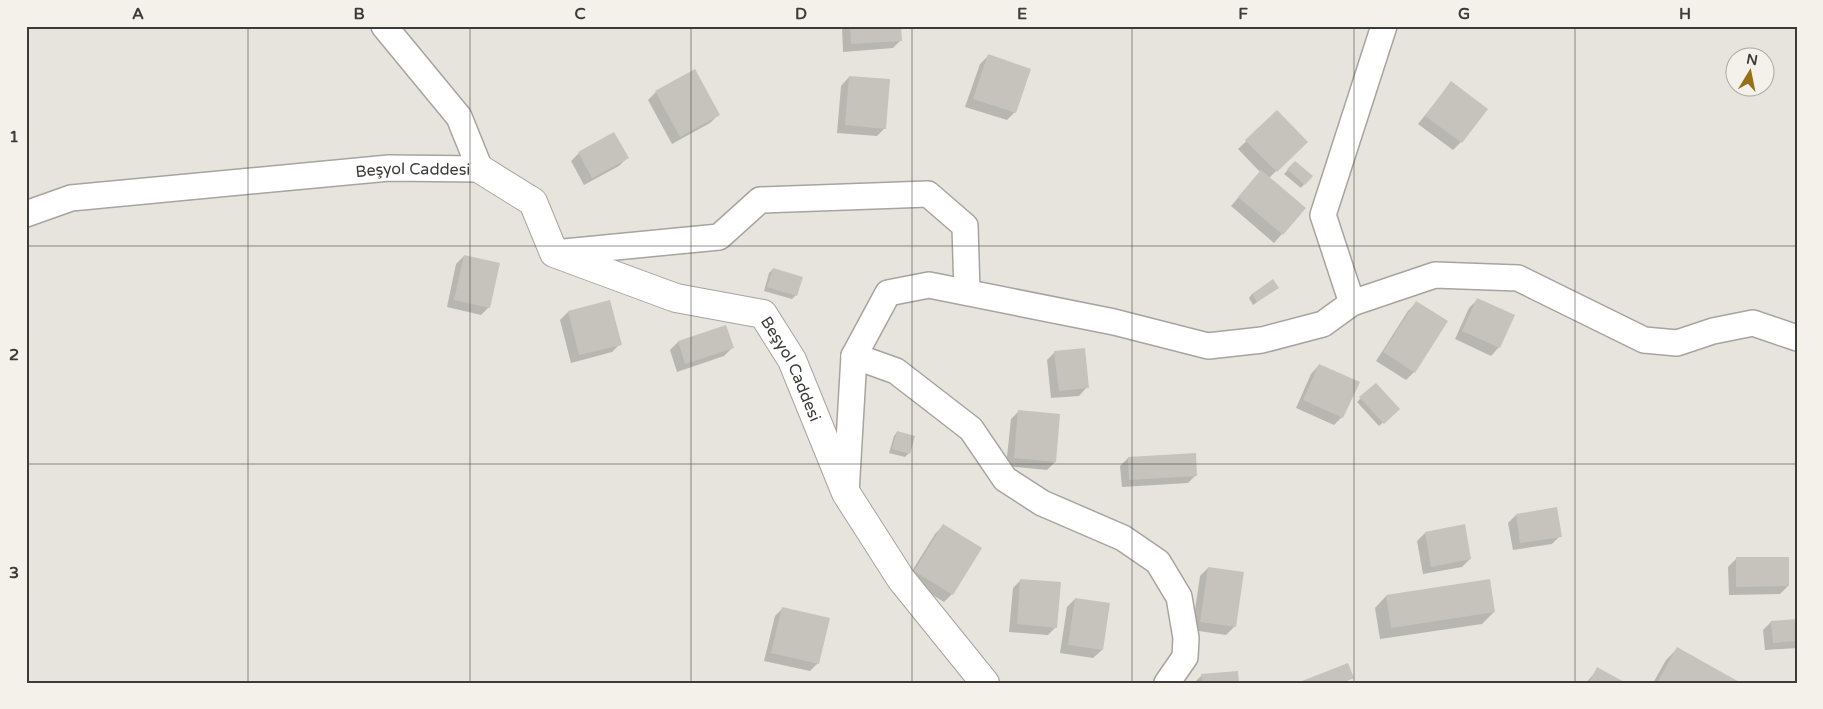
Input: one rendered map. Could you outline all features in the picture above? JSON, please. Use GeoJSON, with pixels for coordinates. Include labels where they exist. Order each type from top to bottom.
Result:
{"type":"FeatureCollection","features":[{"type":"Feature","properties":{"kind":"street"},"geometry":{"type":"LineString","coordinates":[[384,26],[460,116],[480,169]]}},
{"type":"Feature","properties":{"kind":"street"},"geometry":{"type":"LineString","coordinates":[[1352,303],[1323,215],[1384,26]]}},
{"type":"Feature","properties":{"kind":"street","name":"Beşyol Caddesi"},"geometry":{"type":"LineString","coordinates":[[26,214],[71,198],[389,168],[480,169],[533,202],[554,253],[676,298],[763,314],[792,360],[846,493],[901,579],[986,683]]}},
{"type":"Feature","properties":{"kind":"street"},"geometry":{"type":"LineString","coordinates":[[554,253],[719,237],[760,200],[928,194],[965,226],[967,292]]}},
{"type":"Feature","properties":{"kind":"street"},"geometry":{"type":"LineString","coordinates":[[846,493],[854,356],[888,293],[929,285],[1114,322],[1208,346],[1262,340],[1323,324],[1352,303],[1435,275],[1518,278],[1644,340],[1677,343],[1713,331],[1753,323],[1797,338]]}},
{"type":"Feature","properties":{"kind":"street"},"geometry":{"type":"LineString","coordinates":[[854,356],[896,371],[965,424],[1006,479],[1042,503],[1123,538],[1158,562],[1179,597],[1186,638],[1185,657],[1167,683]]}},
{"type":"Feature","properties":{"kind":"building"},"geometry":{"type":"Polygon","coordinates":[[[850,26],[901,26],[902,41],[851,44],[850,26]]]}},
{"type":"Feature","properties":{"kind":"building"},"geometry":{"type":"Polygon","coordinates":[[[988,54],[1031,69],[1016,113],[973,99],[988,54]]]}},
{"type":"Feature","properties":{"kind":"building"},"geometry":{"type":"Polygon","coordinates":[[[695,69],[720,115],[680,137],[655,91],[695,69]]]}},
{"type":"Feature","properties":{"kind":"building"},"geometry":{"type":"Polygon","coordinates":[[[849,76],[890,79],[886,129],[845,125],[849,76]]]}},
{"type":"Feature","properties":{"kind":"building"},"geometry":{"type":"Polygon","coordinates":[[[1451,81],[1488,109],[1462,143],[1425,116],[1451,81]]]}},
{"type":"Feature","properties":{"kind":"building"},"geometry":{"type":"Polygon","coordinates":[[[1277,110],[1308,142],[1277,172],[1245,140],[1277,110]]]}},
{"type":"Feature","properties":{"kind":"building"},"geometry":{"type":"Polygon","coordinates":[[[614,132],[629,158],[592,178],[578,152],[614,132]]]}},
{"type":"Feature","properties":{"kind":"building"},"geometry":{"type":"Polygon","coordinates":[[[1295,161],[1313,176],[1305,185],[1287,169],[1295,161]]]}},
{"type":"Feature","properties":{"kind":"building"},"geometry":{"type":"Polygon","coordinates":[[[1261,170],[1306,208],[1283,235],[1238,197],[1261,170]]]}},
{"type":"Feature","properties":{"kind":"building"},"geometry":{"type":"Polygon","coordinates":[[[464,255],[500,263],[490,308],[454,300],[464,255]]]}},
{"type":"Feature","properties":{"kind":"building"},"geometry":{"type":"Polygon","coordinates":[[[773,268],[803,277],[797,296],[767,287],[773,268]]]}},
{"type":"Feature","properties":{"kind":"building"},"geometry":{"type":"Polygon","coordinates":[[[1273,279],[1279,288],[1257,302],[1252,294],[1273,279]]]}},
{"type":"Feature","properties":{"kind":"building"},"geometry":{"type":"Polygon","coordinates":[[[1477,298],[1515,315],[1500,348],[1462,331],[1477,298]]]}},
{"type":"Feature","properties":{"kind":"building"},"geometry":{"type":"Polygon","coordinates":[[[610,300],[622,345],[579,355],[568,311],[610,300]]]}},
{"type":"Feature","properties":{"kind":"building"},"geometry":{"type":"Polygon","coordinates":[[[1416,301],[1448,321],[1415,373],[1383,352],[1416,301]]]}},
{"type":"Feature","properties":{"kind":"building"},"geometry":{"type":"Polygon","coordinates":[[[726,325],[734,348],[685,364],[678,341],[726,325]]]}},
{"type":"Feature","properties":{"kind":"building"},"geometry":{"type":"Polygon","coordinates":[[[1085,348],[1089,388],[1059,391],[1054,351],[1085,348]]]}},
{"type":"Feature","properties":{"kind":"building"},"geometry":{"type":"Polygon","coordinates":[[[1319,364],[1360,382],[1343,418],[1303,400],[1319,364]]]}},
{"type":"Feature","properties":{"kind":"building"},"geometry":{"type":"Polygon","coordinates":[[[1376,383],[1400,409],[1384,424],[1359,397],[1376,383]]]}},
{"type":"Feature","properties":{"kind":"building"},"geometry":{"type":"Polygon","coordinates":[[[1018,410],[1060,414],[1056,462],[1014,458],[1018,410]]]}},
{"type":"Feature","properties":{"kind":"building"},"geometry":{"type":"Polygon","coordinates":[[[897,431],[915,436],[910,454],[892,449],[897,431]]]}},
{"type":"Feature","properties":{"kind":"building"},"geometry":{"type":"Polygon","coordinates":[[[1196,453],[1197,476],[1129,480],[1128,457],[1196,453]]]}},
{"type":"Feature","properties":{"kind":"building"},"geometry":{"type":"Polygon","coordinates":[[[1557,507],[1562,537],[1520,543],[1516,514],[1557,507]]]}},
{"type":"Feature","properties":{"kind":"building"},"geometry":{"type":"Polygon","coordinates":[[[943,524],[982,548],[953,595],[914,571],[943,524]]]}},
{"type":"Feature","properties":{"kind":"building"},"geometry":{"type":"Polygon","coordinates":[[[1465,524],[1471,559],[1431,567],[1425,532],[1465,524]]]}},
{"type":"Feature","properties":{"kind":"building"},"geometry":{"type":"Polygon","coordinates":[[[1736,557],[1789,557],[1789,586],[1736,587],[1736,557]]]}},
{"type":"Feature","properties":{"kind":"building"},"geometry":{"type":"Polygon","coordinates":[[[1208,567],[1244,572],[1236,627],[1200,622],[1208,567]]]}},
{"type":"Feature","properties":{"kind":"building"},"geometry":{"type":"Polygon","coordinates":[[[1020,579],[1061,582],[1057,628],[1017,624],[1020,579]]]}},
{"type":"Feature","properties":{"kind":"building"},"geometry":{"type":"Polygon","coordinates":[[[1490,579],[1495,612],[1391,628],[1386,595],[1490,579]]]}},
{"type":"Feature","properties":{"kind":"building"},"geometry":{"type":"Polygon","coordinates":[[[1075,598],[1110,603],[1103,650],[1068,645],[1075,598]]]}},
{"type":"Feature","properties":{"kind":"building"},"geometry":{"type":"Polygon","coordinates":[[[782,607],[830,618],[819,664],[771,653],[782,607]]]}},
{"type":"Feature","properties":{"kind":"building"},"geometry":{"type":"Polygon","coordinates":[[[1797,619],[1797,641],[1773,643],[1771,621],[1797,619]]]}},
{"type":"Feature","properties":{"kind":"building"},"geometry":{"type":"Polygon","coordinates":[[[1677,647],[1741,683],[1657,683],[1677,647]]]}},
{"type":"Feature","properties":{"kind":"building"},"geometry":{"type":"Polygon","coordinates":[[[1348,663],[1354,678],[1342,683],[1297,683],[1348,663]]]}},
{"type":"Feature","properties":{"kind":"building"},"geometry":{"type":"Polygon","coordinates":[[[1597,667],[1626,683],[1589,683],[1597,667]]]}},
{"type":"Feature","properties":{"kind":"building"},"geometry":{"type":"Polygon","coordinates":[[[1238,671],[1239,683],[1202,683],[1201,674],[1238,671]]]}}]}
